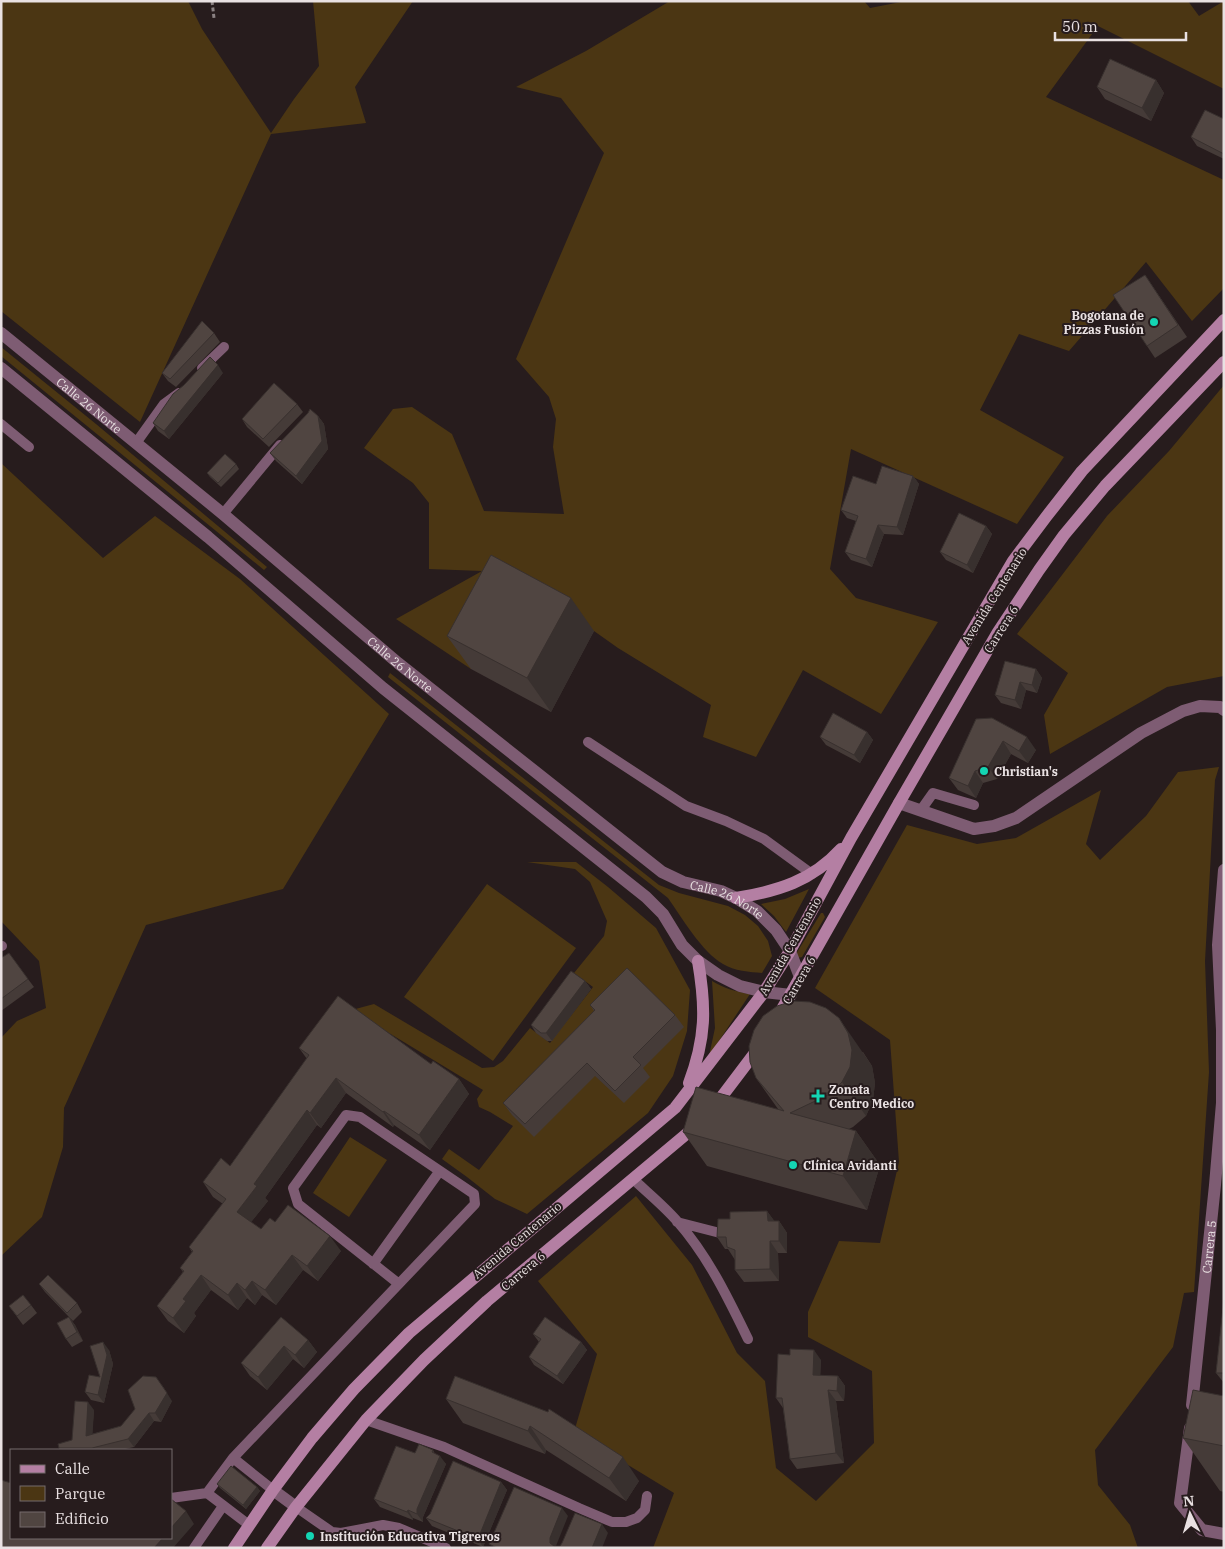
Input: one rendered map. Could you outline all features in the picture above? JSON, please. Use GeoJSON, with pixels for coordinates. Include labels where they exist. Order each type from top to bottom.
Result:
{"type":"FeatureCollection","features":[{"type":"Feature","properties":{"kind":"main road","name":"Avenida Centenario"},"geometry":{"type":"LineString","coordinates":[[234,1548],[273,1490],[312,1438],[354,1389],[409,1333],[675,1108],[764,992],[790,951],[851,838],[1013,561],[1082,471],[1224,320]]}},
{"type":"Feature","properties":{"kind":"main road","name":"Carrera 6"},"geometry":{"type":"LineString","coordinates":[[267,1548],[296,1507],[366,1420],[424,1360],[487,1301],[690,1132],[723,1095],[757,1050],[791,995],[998,632],[1039,570],[1064,535],[1105,486],[1224,362]]}},
{"type":"Feature","properties":{"kind":"main road"},"geometry":{"type":"LineString","coordinates":[[736,898],[763,894],[789,886],[812,874],[833,858],[851,838]]}},
{"type":"Feature","properties":{"kind":"main road"},"geometry":{"type":"LineString","coordinates":[[675,1108],[688,1086],[697,1062],[702,1037],[704,1012],[698,961]]}},
{"type":"Feature","properties":{"kind":"street","name":"Calle 26 Norte"},"geometry":{"type":"LineString","coordinates":[[1,333],[225,515],[398,663],[662,872],[683,882],[721,891],[736,898],[757,912],[776,930],[790,951],[800,977]]}},
{"type":"Feature","properties":{"kind":"street"},"geometry":{"type":"LineString","coordinates":[[1,368],[208,537],[383,688],[646,897],[663,914],[682,944],[698,961],[718,975],[740,986],[764,992],[791,995]]}},
{"type":"Feature","properties":{"kind":"street"},"geometry":{"type":"LineString","coordinates":[[899,803],[974,829],[994,826],[1016,818],[1141,733],[1183,711],[1200,706],[1224,710]]}},
{"type":"Feature","properties":{"kind":"street","name":"Carrera 5"},"geometry":{"type":"LineString","coordinates":[[1224,870],[1218,945],[1222,1030],[1222,1103],[1191,1420],[1180,1503],[1202,1530],[1224,1534]]}},
{"type":"Feature","properties":{"kind":"street"},"geometry":{"type":"LineString","coordinates":[[273,1490],[296,1507]]}},
{"type":"Feature","properties":{"kind":"lane"},"geometry":{"type":"LineString","coordinates":[[195,377],[224,347]]}},
{"type":"Feature","properties":{"kind":"lane"},"geometry":{"type":"LineString","coordinates":[[136,443],[164,404],[185,389]]}},
{"type":"Feature","properties":{"kind":"lane"},"geometry":{"type":"LineString","coordinates":[[1,424],[29,447]]}},
{"type":"Feature","properties":{"kind":"lane"},"geometry":{"type":"LineString","coordinates":[[225,515],[288,437]]}},
{"type":"Feature","properties":{"kind":"lane"},"geometry":{"type":"LineString","coordinates":[[588,742],[686,806],[726,821],[764,839],[812,874]]}},
{"type":"Feature","properties":{"kind":"lane"},"geometry":{"type":"LineString","coordinates":[[921,810],[933,793],[974,805]]}},
{"type":"Feature","properties":{"kind":"lane"},"geometry":{"type":"LineString","coordinates":[[207,1494],[233,1458],[399,1284],[475,1204],[474,1194],[360,1117],[346,1115],[293,1188],[298,1204],[399,1284]]}},
{"type":"Feature","properties":{"kind":"lane"},"geometry":{"type":"LineString","coordinates":[[374,1264],[439,1172]]}},
{"type":"Feature","properties":{"kind":"lane"},"geometry":{"type":"LineString","coordinates":[[633,1179],[678,1222],[707,1260],[748,1339]]}},
{"type":"Feature","properties":{"kind":"lane"},"geometry":{"type":"LineString","coordinates":[[678,1222],[720,1233]]}},
{"type":"Feature","properties":{"kind":"lane"},"geometry":{"type":"LineString","coordinates":[[366,1420],[457,1457],[577,1512],[612,1522],[626,1522],[637,1518],[645,1510],[648,1496]]}},
{"type":"Feature","properties":{"kind":"lane"},"geometry":{"type":"LineString","coordinates":[[233,1458],[273,1490]]}},
{"type":"Feature","properties":{"kind":"lane"},"geometry":{"type":"LineString","coordinates":[[172,1498],[207,1494],[249,1525]]}},
{"type":"Feature","properties":{"kind":"lane"},"geometry":{"type":"LineString","coordinates":[[194,1548],[223,1506]]}},
{"type":"Feature","properties":{"kind":"lane"},"geometry":{"type":"LineString","coordinates":[[296,1507],[332,1532],[341,1533],[383,1525],[399,1528],[446,1548]]}},
{"type":"Feature","properties":{"kind":"path"},"geometry":{"type":"LineString","coordinates":[[212,1],[214,18]]}},
{"type":"Feature","properties":{"kind":"green space"},"geometry":{"type":"Polygon","coordinates":[[[1,1],[188,1],[202,29],[271,133],[319,66],[313,1],[413,1],[355,87],[366,123],[271,134],[140,422],[1,311],[1,1]]]}},
{"type":"Feature","properties":{"kind":"green space"},"geometry":{"type":"Polygon","coordinates":[[[670,1],[864,1],[870,8],[906,1],[1188,1],[1199,16],[1224,1],[1224,89],[1098,26],[1046,97],[1224,180],[1224,288],[1192,321],[1146,262],[1069,351],[1019,334],[980,410],[1064,457],[1017,524],[851,449],[830,569],[856,598],[938,622],[881,714],[803,670],[756,757],[703,737],[711,705],[618,648],[594,631],[471,669],[396,619],[482,571],[429,569],[429,503],[413,483],[364,448],[393,409],[412,407],[452,434],[484,511],[564,514],[553,447],[556,419],[549,397],[516,359],[604,153],[561,98],[516,87],[586,51],[670,1]]]}},
{"type":"Feature","properties":{"kind":"green space"},"geometry":{"type":"Polygon","coordinates":[[[1,347],[267,567],[264,570],[1,356],[1,347]]]}},
{"type":"Feature","properties":{"kind":"green space"},"geometry":{"type":"Polygon","coordinates":[[[1224,385],[1224,676],[1167,687],[1050,754],[1044,715],[1068,673],[1017,634],[1107,516],[1169,451],[1224,385]]]}},
{"type":"Feature","properties":{"kind":"green space"},"geometry":{"type":"Polygon","coordinates":[[[1,463],[103,558],[155,516],[240,579],[389,714],[283,889],[146,925],[64,1108],[63,1147],[42,1217],[1,1256],[1,1038],[17,1021],[46,1008],[39,961],[1,921],[1,463]]]}},
{"type":"Feature","properties":{"kind":"green space"},"geometry":{"type":"Polygon","coordinates":[[[390,673],[659,885],[679,893],[728,906],[745,915],[758,926],[768,941],[772,956],[762,973],[742,971],[715,959],[693,934],[668,898],[388,677],[390,673]]]}},
{"type":"Feature","properties":{"kind":"green space"},"geometry":{"type":"Polygon","coordinates":[[[1219,767],[1215,780],[1205,961],[1209,1072],[1194,1292],[1184,1293],[1173,1347],[1095,1450],[1098,1485],[1130,1525],[1138,1548],[653,1548],[674,1493],[574,1432],[597,1354],[538,1281],[636,1196],[692,1265],[737,1353],[765,1381],[776,1468],[816,1501],[874,1443],[872,1371],[808,1337],[808,1312],[839,1241],[880,1243],[899,1162],[890,1040],[815,988],[907,825],[977,844],[1016,838],[1101,790],[1086,844],[1100,860],[1146,816],[1178,772],[1219,767]]]}},
{"type":"Feature","properties":{"kind":"green space"},"geometry":{"type":"Polygon","coordinates":[[[527,862],[576,862],[608,887],[656,928],[690,990],[687,1031],[673,1076],[648,1113],[527,1214],[495,1199],[442,1159],[449,1149],[479,1170],[513,1126],[479,1107],[477,1099],[483,1090],[384,1030],[348,1011],[374,1004],[482,1068],[494,1067],[503,1061],[530,1028],[550,1043],[593,987],[574,973],[604,936],[607,921],[590,882],[575,869],[527,862]]]}},
{"type":"Feature","properties":{"kind":"green space"},"geometry":{"type":"Polygon","coordinates":[[[487,884],[576,948],[493,1061],[404,997],[487,884]]]}},
{"type":"Feature","properties":{"kind":"green space"},"geometry":{"type":"Polygon","coordinates":[[[809,889],[786,932],[774,916],[761,904],[785,899],[809,889]]]}},
{"type":"Feature","properties":{"kind":"green space"},"geometry":{"type":"Polygon","coordinates":[[[821,913],[825,917],[802,957],[798,958],[796,954],[821,913]]]}},
{"type":"Feature","properties":{"kind":"green space"},"geometry":{"type":"Polygon","coordinates":[[[712,981],[721,986],[750,994],[709,1056],[715,1028],[712,981]]]}},
{"type":"Feature","properties":{"kind":"green space"},"geometry":{"type":"Polygon","coordinates":[[[350,1137],[387,1160],[349,1217],[313,1193],[350,1137]]]}},
{"type":"Feature","properties":{"kind":"building"},"geometry":{"type":"Polygon","coordinates":[[[1110,59],[1156,80],[1142,108],[1097,87],[1110,59]]]}},
{"type":"Feature","properties":{"kind":"building"},"geometry":{"type":"Polygon","coordinates":[[[1205,110],[1224,119],[1224,154],[1191,137],[1205,110]]]}},
{"type":"Feature","properties":{"kind":"building","name":"Bogotana de Pizzas Fusión"},"geometry":{"type":"Polygon","coordinates":[[[1145,275],[1178,325],[1147,346],[1113,295],[1145,275]]]}},
{"type":"Feature","properties":{"kind":"building"},"geometry":{"type":"Polygon","coordinates":[[[202,321],[214,333],[170,379],[162,373],[202,321]]]}},
{"type":"Feature","properties":{"kind":"building"},"geometry":{"type":"Polygon","coordinates":[[[210,357],[218,365],[164,431],[153,423],[173,394],[210,357]]]}},
{"type":"Feature","properties":{"kind":"building"},"geometry":{"type":"Polygon","coordinates":[[[274,383],[297,404],[263,439],[242,419],[274,383]]]}},
{"type":"Feature","properties":{"kind":"building"},"geometry":{"type":"Polygon","coordinates":[[[310,409],[318,416],[322,441],[296,476],[270,453],[310,409]]]}},
{"type":"Feature","properties":{"kind":"building"},"geometry":{"type":"Polygon","coordinates":[[[225,454],[236,464],[218,483],[207,473],[225,454]]]}},
{"type":"Feature","properties":{"kind":"building"},"geometry":{"type":"Polygon","coordinates":[[[882,466],[913,476],[897,527],[878,525],[866,559],[845,552],[858,516],[841,510],[853,476],[876,484],[882,466]]]}},
{"type":"Feature","properties":{"kind":"building"},"geometry":{"type":"Polygon","coordinates":[[[959,513],[986,526],[967,565],[940,552],[959,513]]]}},
{"type":"Feature","properties":{"kind":"building"},"geometry":{"type":"Polygon","coordinates":[[[491,555],[571,598],[527,678],[447,636],[491,555]]]}},
{"type":"Feature","properties":{"kind":"building"},"geometry":{"type":"Polygon","coordinates":[[[1005,661],[1036,669],[1032,685],[1020,682],[1015,700],[995,695],[1005,661]]]}},
{"type":"Feature","properties":{"kind":"building"},"geometry":{"type":"Polygon","coordinates":[[[833,713],[867,732],[854,755],[820,737],[833,713]]]}},
{"type":"Feature","properties":{"kind":"building"},"geometry":{"type":"Polygon","coordinates":[[[992,718],[1027,737],[1019,751],[1003,741],[988,767],[975,771],[968,786],[949,778],[976,719],[992,718]]]}},
{"type":"Feature","properties":{"kind":"building"},"geometry":{"type":"Polygon","coordinates":[[[9,953],[28,979],[1,999],[1,958],[9,953]]]}},
{"type":"Feature","properties":{"kind":"building"},"geometry":{"type":"Polygon","coordinates":[[[627,968],[675,1015],[633,1057],[641,1065],[615,1091],[587,1063],[525,1124],[503,1103],[595,1010],[590,1005],[627,968]]]}},
{"type":"Feature","properties":{"kind":"building"},"geometry":{"type":"Polygon","coordinates":[[[571,971],[585,981],[546,1033],[541,1033],[531,1025],[571,971]]]}},
{"type":"Feature","properties":{"kind":"building"},"geometry":{"type":"Polygon","coordinates":[[[338,996],[431,1064],[433,1061],[459,1079],[419,1135],[336,1078],[310,1113],[307,1110],[254,1184],[257,1186],[237,1212],[261,1229],[270,1218],[275,1222],[288,1205],[330,1236],[307,1266],[292,1255],[265,1290],[252,1281],[245,1290],[237,1283],[228,1295],[201,1275],[183,1299],[186,1301],[173,1318],[157,1306],[184,1271],[180,1268],[193,1251],[189,1247],[226,1199],[203,1182],[221,1158],[230,1166],[309,1055],[299,1048],[338,996]]]}},
{"type":"Feature","properties":{"kind":"building"},"geometry":{"type":"Polygon","coordinates":[[[793,1001],[810,1002],[826,1008],[839,1018],[848,1033],[852,1050],[850,1067],[842,1082],[830,1094],[790,1113],[856,1131],[843,1176],[683,1132],[696,1087],[784,1111],[756,1078],[750,1062],[749,1046],[754,1030],[763,1016],[777,1006],[793,1001]]]}},
{"type":"Feature","properties":{"kind":"building"},"geometry":{"type":"Polygon","coordinates":[[[767,1211],[768,1221],[779,1221],[779,1241],[770,1241],[770,1269],[735,1270],[735,1250],[727,1247],[726,1237],[717,1237],[718,1219],[730,1219],[730,1212],[767,1211]]]}},
{"type":"Feature","properties":{"kind":"building"},"geometry":{"type":"Polygon","coordinates":[[[48,1275],[77,1303],[67,1313],[39,1284],[48,1275]]]}},
{"type":"Feature","properties":{"kind":"building"},"geometry":{"type":"Polygon","coordinates":[[[23,1295],[31,1305],[17,1316],[9,1306],[23,1295]]]}},
{"type":"Feature","properties":{"kind":"building"},"geometry":{"type":"Polygon","coordinates":[[[1224,1298],[1224,1373],[1216,1373],[1224,1298]]]}},
{"type":"Feature","properties":{"kind":"building"},"geometry":{"type":"Polygon","coordinates":[[[69,1317],[77,1332],[66,1339],[57,1323],[69,1317]]]}},
{"type":"Feature","properties":{"kind":"building"},"geometry":{"type":"Polygon","coordinates":[[[281,1317],[308,1340],[295,1355],[284,1346],[258,1377],[241,1363],[281,1317]]]}},
{"type":"Feature","properties":{"kind":"building"},"geometry":{"type":"Polygon","coordinates":[[[545,1317],[581,1342],[557,1376],[529,1357],[541,1339],[533,1334],[545,1317]]]}},
{"type":"Feature","properties":{"kind":"building"},"geometry":{"type":"Polygon","coordinates":[[[103,1342],[107,1355],[98,1395],[85,1392],[89,1375],[100,1377],[90,1346],[103,1342]]]}},
{"type":"Feature","properties":{"kind":"building"},"geometry":{"type":"Polygon","coordinates":[[[790,1349],[814,1350],[813,1375],[838,1376],[837,1391],[828,1390],[836,1453],[790,1459],[782,1398],[776,1398],[778,1354],[790,1355],[790,1349]]]}},
{"type":"Feature","properties":{"kind":"building"},"geometry":{"type":"Polygon","coordinates":[[[143,1376],[156,1377],[167,1393],[155,1413],[149,1413],[128,1439],[92,1448],[59,1448],[58,1444],[72,1440],[75,1401],[88,1402],[86,1436],[121,1426],[135,1409],[128,1390],[143,1376]]]}},
{"type":"Feature","properties":{"kind":"building"},"geometry":{"type":"Polygon","coordinates":[[[455,1376],[548,1412],[549,1409],[623,1457],[609,1478],[530,1426],[528,1431],[446,1399],[455,1376]]]}},
{"type":"Feature","properties":{"kind":"building"},"geometry":{"type":"Polygon","coordinates":[[[1193,1390],[1224,1396],[1224,1446],[1183,1438],[1193,1390]]]}},
{"type":"Feature","properties":{"kind":"building"},"geometry":{"type":"Polygon","coordinates":[[[419,1444],[433,1450],[432,1452],[440,1456],[417,1509],[417,1514],[374,1499],[396,1446],[415,1453],[419,1444]]]}},
{"type":"Feature","properties":{"kind":"building"},"geometry":{"type":"Polygon","coordinates":[[[453,1461],[501,1482],[478,1539],[426,1518],[430,1514],[453,1461]]]}},
{"type":"Feature","properties":{"kind":"building"},"geometry":{"type":"Polygon","coordinates":[[[231,1466],[257,1487],[243,1505],[217,1484],[231,1466]]]}},
{"type":"Feature","properties":{"kind":"building"},"geometry":{"type":"Polygon","coordinates":[[[1,1480],[10,1483],[10,1539],[162,1539],[154,1548],[1,1548],[1,1480]]]}},
{"type":"Feature","properties":{"kind":"building"},"geometry":{"type":"Polygon","coordinates":[[[514,1487],[562,1508],[550,1538],[550,1543],[554,1546],[560,1546],[562,1543],[575,1513],[602,1524],[592,1548],[497,1548],[489,1544],[514,1487]]]}},
{"type":"Feature","properties":{"kind":"building"},"geometry":{"type":"Polygon","coordinates":[[[172,1500],[186,1511],[172,1527],[172,1500]]]}},
{"type":"Feature","properties":{"kind":"place","name":"Bogotana de Pizzas Fusión"},"geometry":{"type":"Point","coordinates":[1154,322]}},
{"type":"Feature","properties":{"kind":"place","name":"Christian's"},"geometry":{"type":"Point","coordinates":[984,771]}},
{"type":"Feature","properties":{"kind":"place","name":"Zonata Centro Medico"},"geometry":{"type":"Point","coordinates":[818,1096]}},
{"type":"Feature","properties":{"kind":"place","name":"Clínica Avidanti"},"geometry":{"type":"Point","coordinates":[793,1165]}},
{"type":"Feature","properties":{"kind":"place","name":"Institución Educativa Tigreros"},"geometry":{"type":"Point","coordinates":[310,1536]}}]}
